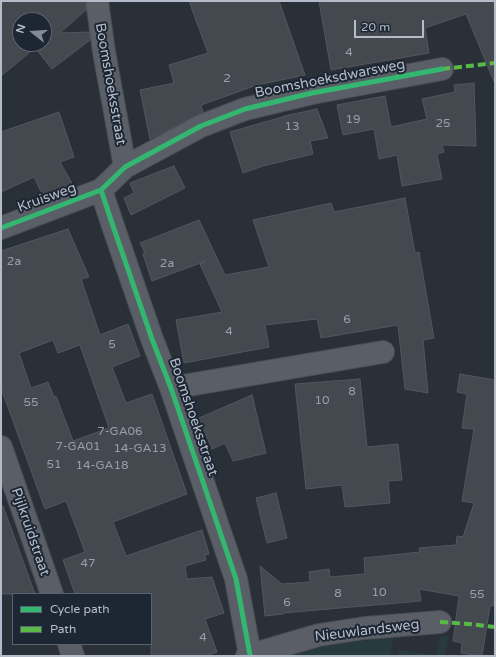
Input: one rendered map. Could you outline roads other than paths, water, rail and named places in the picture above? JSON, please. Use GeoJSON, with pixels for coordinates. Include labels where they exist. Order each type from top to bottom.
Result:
{"type":"FeatureCollection","features":[{"type":"Feature","properties":{"kind":"street","name":"Boomshoeksstraat"},"geometry":{"type":"LineString","coordinates":[[97,1],[104,52],[125,167]]}},
{"type":"Feature","properties":{"kind":"street","name":"Boomshoeksdwarsweg"},"geometry":{"type":"LineString","coordinates":[[102,190],[125,167],[201,126],[245,109],[312,93],[442,69]]}},
{"type":"Feature","properties":{"kind":"street","name":"Boomshoeksstraat"},"geometry":{"type":"LineString","coordinates":[[102,190],[112,223],[152,339],[171,388],[236,579],[249,656]]}},
{"type":"Feature","properties":{"kind":"street","name":"Kruisweg"},"geometry":{"type":"LineString","coordinates":[[1,228],[102,190]]}},
{"type":"Feature","properties":{"kind":"street","name":"Boomshoeksstraat"},"geometry":{"type":"LineString","coordinates":[[171,388],[383,352]]}},
{"type":"Feature","properties":{"kind":"street","name":"Pijlkruidstraat"},"geometry":{"type":"LineString","coordinates":[[1,447],[52,593]]}},
{"type":"Feature","properties":{"kind":"street","name":"Nieuwlandsweg"},"geometry":{"type":"LineString","coordinates":[[249,656],[319,635],[365,628],[440,622]]}},
{"type":"Feature","properties":{"kind":"street"},"geometry":{"type":"LineString","coordinates":[[69,645],[73,656]]}}]}
